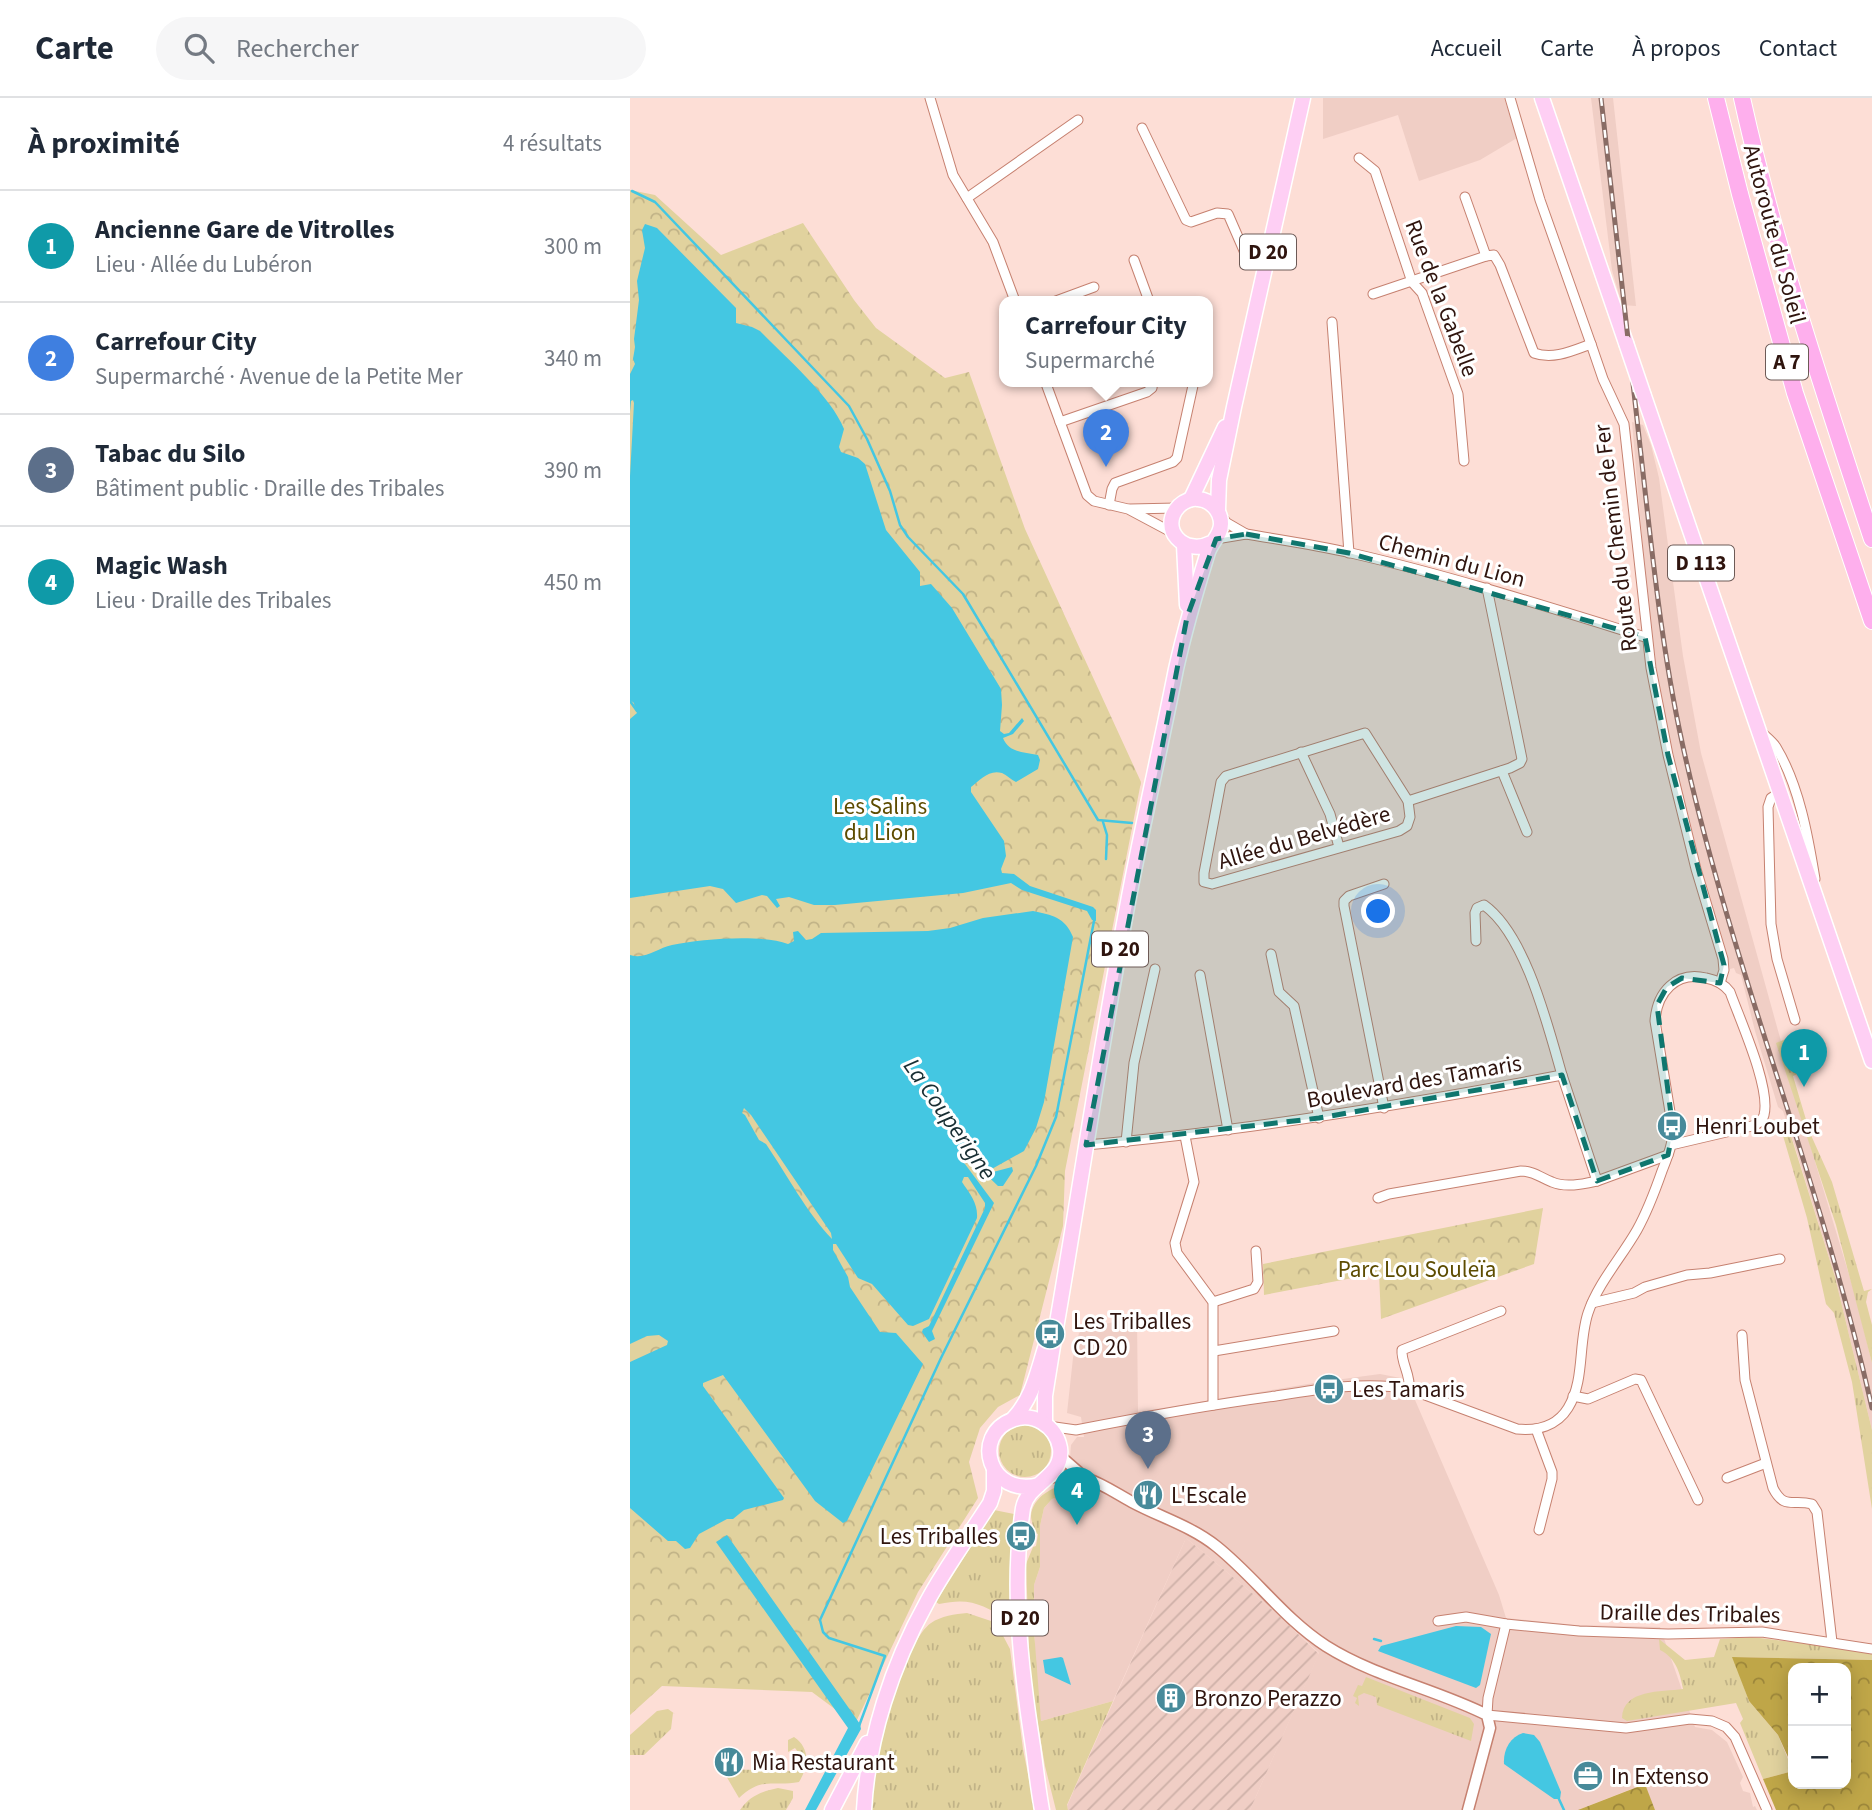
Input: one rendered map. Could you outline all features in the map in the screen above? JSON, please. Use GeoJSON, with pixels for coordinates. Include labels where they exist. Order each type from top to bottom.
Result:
{"type":"FeatureCollection","features":[{"type":"Feature","properties":{"kind":"highway","name":"Autoroute du Soleil"},"geometry":{"type":"LineString","coordinates":[[1716,98],[1795,393],[1872,621]]}},
{"type":"Feature","properties":{"kind":"highway","name":"Autoroute du Soleil"},"geometry":{"type":"LineString","coordinates":[[1742,98],[1783,253],[1872,539]]}},
{"type":"Feature","properties":{"kind":"main road","name":"D 20"},"geometry":{"type":"LineString","coordinates":[[1219,513],[1219,480],[1303,98]]}},
{"type":"Feature","properties":{"kind":"main road","name":"D 113"},"geometry":{"type":"LineString","coordinates":[[1542,98],[1872,1061]]}},
{"type":"Feature","properties":{"kind":"main road","name":"D 20"},"geometry":{"type":"LineString","coordinates":[[1191,499],[1234,407]]}},
{"type":"Feature","properties":{"kind":"main road"},"geometry":{"type":"LineString","coordinates":[[1191,499],[1206,500],[1219,513],[1221,529],[1213,541],[1198,548],[1184,545],[1173,533],[1172,524],[1177,508],[1191,499]]}},
{"type":"Feature","properties":{"kind":"main road","name":"D 20"},"geometry":{"type":"LineString","coordinates":[[1047,1425],[1045,1396],[1132,882],[1187,617],[1213,541]]}},
{"type":"Feature","properties":{"kind":"main road","name":"D 20"},"geometry":{"type":"LineString","coordinates":[[1184,545],[1187,617]]}},
{"type":"Feature","properties":{"kind":"main road","name":"D 20"},"geometry":{"type":"LineString","coordinates":[[1013,1419],[1032,1392],[1064,1282]]}},
{"type":"Feature","properties":{"kind":"main road"},"geometry":{"type":"LineString","coordinates":[[1013,1419],[1035,1419],[1047,1425],[1055,1435],[1060,1452],[1058,1464],[1044,1481],[1019,1487],[1001,1478],[990,1461],[992,1440],[996,1431],[1013,1419]]}},
{"type":"Feature","properties":{"kind":"main road"},"geometry":{"type":"LineString","coordinates":[[832,1810],[859,1763],[926,1603],[990,1503],[995,1486],[994,1470]]}},
{"type":"Feature","properties":{"kind":"main road","name":"D 20"},"geometry":{"type":"LineString","coordinates":[[1042,1810],[1020,1643],[1019,1589],[1024,1507],[1029,1494],[1044,1481]]}},
{"type":"Feature","properties":{"kind":"main road"},"geometry":{"type":"LineString","coordinates":[[864,1810],[867,1770],[881,1713]]}},
{"type":"Feature","properties":{"kind":"main road","name":"D 20"},"geometry":{"type":"LineString","coordinates":[[1034,1755],[1052,1810]]}},
{"type":"Feature","properties":{"kind":"street"},"geometry":{"type":"LineString","coordinates":[[930,98],[953,175],[993,242],[1013,296]]}},
{"type":"Feature","properties":{"kind":"street","name":"Route du Chemin de Fer"},"geometry":{"type":"LineString","coordinates":[[1510,98],[1540,200],[1591,344],[1624,424],[1646,637],[1671,768],[1696,869],[1723,959],[1724,970],[1720,983]]}},
{"type":"Feature","properties":{"kind":"street"},"geometry":{"type":"LineString","coordinates":[[967,198],[1078,120]]}},
{"type":"Feature","properties":{"kind":"street"},"geometry":{"type":"LineString","coordinates":[[1142,128],[1186,220],[1191,222],[1217,213],[1228,214],[1245,253],[1266,262]]}},
{"type":"Feature","properties":{"kind":"street","name":"Rue de la Gabelle"},"geometry":{"type":"LineString","coordinates":[[1359,158],[1375,171],[1412,282],[1422,293],[1458,394],[1464,461]]}},
{"type":"Feature","properties":{"kind":"street"},"geometry":{"type":"LineString","coordinates":[[1465,197],[1486,256]]}},
{"type":"Feature","properties":{"kind":"street"},"geometry":{"type":"LineString","coordinates":[[1373,295],[1486,256],[1497,257],[1534,353],[1556,355],[1591,344]]}},
{"type":"Feature","properties":{"kind":"street"},"geometry":{"type":"LineString","coordinates":[[1134,260],[1147,296]]}},
{"type":"Feature","properties":{"kind":"street"},"geometry":{"type":"LineString","coordinates":[[1070,296],[1094,287]]}},
{"type":"Feature","properties":{"kind":"street"},"geometry":{"type":"LineString","coordinates":[[1332,322],[1349,553]]}},
{"type":"Feature","properties":{"kind":"street"},"geometry":{"type":"LineString","coordinates":[[1047,387],[1084,490],[1094,501],[1128,509],[1177,508]]}},
{"type":"Feature","properties":{"kind":"street"},"geometry":{"type":"LineString","coordinates":[[1060,422],[1147,392],[1150,387]]}},
{"type":"Feature","properties":{"kind":"street"},"geometry":{"type":"LineString","coordinates":[[1110,505],[1115,484],[1173,462],[1177,458],[1193,387]]}},
{"type":"Feature","properties":{"kind":"street"},"geometry":{"type":"LineString","coordinates":[[1128,509],[1173,533]]}},
{"type":"Feature","properties":{"kind":"street","name":"Chemin du Lion"},"geometry":{"type":"LineString","coordinates":[[1219,513],[1227,523],[1245,534],[1349,553],[1487,587],[1646,637]]}},
{"type":"Feature","properties":{"kind":"street","name":"Chemin du Lion"},"geometry":{"type":"LineString","coordinates":[[1213,541],[1245,534]]}},
{"type":"Feature","properties":{"kind":"street"},"geometry":{"type":"LineString","coordinates":[[1408,801],[1520,763],[1522,751],[1487,587]]}},
{"type":"Feature","properties":{"kind":"street"},"geometry":{"type":"LineString","coordinates":[[1759,730],[1775,744],[1794,788],[1810,850],[1820,909]]}},
{"type":"Feature","properties":{"kind":"street","name":"Allée du Belvédère"},"geometry":{"type":"LineString","coordinates":[[1365,733],[1408,801],[1410,817],[1407,826],[1212,884],[1205,882],[1204,873],[1223,779],[1230,773],[1301,752],[1365,733]]}},
{"type":"Feature","properties":{"kind":"street"},"geometry":{"type":"LineString","coordinates":[[1301,752],[1330,814],[1339,848]]}},
{"type":"Feature","properties":{"kind":"street"},"geometry":{"type":"LineString","coordinates":[[1502,771],[1527,832]]}},
{"type":"Feature","properties":{"kind":"street"},"geometry":{"type":"LineString","coordinates":[[1779,793],[1770,798],[1768,807],[1769,908],[1777,959],[1795,1020]]}},
{"type":"Feature","properties":{"kind":"street"},"geometry":{"type":"LineString","coordinates":[[1384,884],[1349,896],[1343,906],[1384,1108]]}},
{"type":"Feature","properties":{"kind":"street"},"geometry":{"type":"LineString","coordinates":[[1476,941],[1475,913],[1484,905],[1496,915],[1523,960],[1542,1008],[1597,1181]]}},
{"type":"Feature","properties":{"kind":"street"},"geometry":{"type":"LineString","coordinates":[[1271,954],[1279,992],[1294,1006],[1319,1118]]}},
{"type":"Feature","properties":{"kind":"street"},"geometry":{"type":"LineString","coordinates":[[1126,1142],[1134,1063],[1156,969]]}},
{"type":"Feature","properties":{"kind":"street"},"geometry":{"type":"LineString","coordinates":[[1200,975],[1228,1130]]}},
{"type":"Feature","properties":{"kind":"street"},"geometry":{"type":"LineString","coordinates":[[1047,1425],[1076,1430],[1300,1392],[1393,1386],[1409,1389],[1517,1429],[1536,1429],[1549,1425],[1570,1406],[1586,1316],[1637,1230],[1670,1150],[1672,1130],[1655,1021],[1657,1005],[1667,987],[1682,978],[1695,976],[1720,983],[1730,992],[1758,1066],[1763,1088],[1765,1106],[1762,1119],[1752,1126],[1670,1150],[1597,1181],[1573,1185],[1556,1184],[1533,1172],[1521,1171],[1378,1198]]}},
{"type":"Feature","properties":{"kind":"street","name":"Boulevard des Tamaris"},"geometry":{"type":"LineString","coordinates":[[1086,1145],[1185,1136],[1319,1118],[1562,1075]]}},
{"type":"Feature","properties":{"kind":"street"},"geometry":{"type":"LineString","coordinates":[[1185,1136],[1194,1182],[1176,1236],[1176,1249],[1213,1302],[1213,1405]]}},
{"type":"Feature","properties":{"kind":"street"},"geometry":{"type":"LineString","coordinates":[[1213,1302],[1254,1289],[1258,1282],[1256,1251]]}},
{"type":"Feature","properties":{"kind":"street"},"geometry":{"type":"LineString","coordinates":[[1592,1303],[1634,1293],[1687,1275],[1780,1259]]}},
{"type":"Feature","properties":{"kind":"street"},"geometry":{"type":"LineString","coordinates":[[1409,1389],[1409,1377],[1401,1354],[1404,1349],[1501,1311]]}},
{"type":"Feature","properties":{"kind":"street"},"geometry":{"type":"LineString","coordinates":[[1214,1351],[1334,1331]]}},
{"type":"Feature","properties":{"kind":"street"},"geometry":{"type":"LineString","coordinates":[[1742,1335],[1745,1380],[1773,1488],[1780,1499],[1790,1503],[1812,1504],[1817,1512],[1832,1642]]}},
{"type":"Feature","properties":{"kind":"street"},"geometry":{"type":"LineString","coordinates":[[1573,1396],[1588,1399],[1635,1379],[1641,1380],[1698,1500]]}},
{"type":"Feature","properties":{"kind":"street"},"geometry":{"type":"LineString","coordinates":[[1536,1429],[1552,1472],[1539,1530]]}},
{"type":"Feature","properties":{"kind":"street"},"geometry":{"type":"LineString","coordinates":[[1076,1430],[1066,1438],[1060,1452],[1084,1476],[1200,1534],[1233,1561],[1286,1615],[1326,1646],[1360,1664],[1487,1715],[1626,1728],[1690,1719],[1712,1721],[1726,1727],[1735,1737],[1767,1810]]}},
{"type":"Feature","properties":{"kind":"street"},"geometry":{"type":"LineString","coordinates":[[1727,1478],[1766,1463]]}},
{"type":"Feature","properties":{"kind":"street"},"geometry":{"type":"LineString","coordinates":[[1044,1481],[1066,1475],[1084,1476]]}},
{"type":"Feature","properties":{"kind":"street","name":"Draille des Tribales"},"geometry":{"type":"LineString","coordinates":[[1438,1621],[1466,1617],[1579,1631],[1668,1634],[1762,1632],[1872,1648]]}},
{"type":"Feature","properties":{"kind":"street"},"geometry":{"type":"LineString","coordinates":[[1468,1810],[1490,1728],[1487,1715],[1488,1698],[1506,1624]]}},
{"type":"Feature","properties":{"kind":"highlighted area"},"geometry":{"type":"Polygon","coordinates":[[[1246,534],[1349,553],[1645,637],[1668,755],[1724,965],[1720,983],[1682,978],[1667,987],[1657,1005],[1673,1130],[1668,1155],[1597,1181],[1562,1075],[1319,1118],[1086,1145],[1187,617],[1216,539],[1246,534]]]}},
{"type":"Feature","properties":{"kind":"shaded area"},"geometry":{"type":"Polygon","coordinates":[[[1323,98],[1504,98],[1517,138],[1480,160],[1419,181],[1398,115],[1323,139],[1323,98]]]}},
{"type":"Feature","properties":{"kind":"shaded area"},"geometry":{"type":"Polygon","coordinates":[[[1591,98],[1613,98],[1636,306],[1622,305],[1612,270],[1591,98]]]}},
{"type":"Feature","properties":{"kind":"shaded area"},"geometry":{"type":"Polygon","coordinates":[[[1632,422],[1643,425],[1659,478],[1683,656],[1701,753],[1807,1135],[1856,1298],[1872,1363],[1872,1430],[1835,1277],[1783,1111],[1778,1107],[1741,975],[1736,973],[1734,968],[1730,969],[1696,852],[1669,738],[1650,631],[1632,422]]]}},
{"type":"Feature","properties":{"kind":"shaded area"},"geometry":{"type":"Polygon","coordinates":[[[1137,1318],[1138,1412],[1326,1379],[1328,1381],[1380,1374],[1406,1379],[1499,1595],[1506,1618],[1576,1625],[1660,1627],[1695,1727],[1712,1730],[1727,1742],[1743,1777],[1740,1783],[1743,1791],[1750,1793],[1753,1807],[1757,1810],[1655,1810],[1644,1784],[1578,1810],[1250,1810],[1319,1653],[1276,1613],[1186,1538],[1113,1701],[1041,1721],[1035,1665],[1034,1585],[1040,1567],[1040,1526],[1044,1508],[1052,1499],[1067,1494],[1071,1445],[1077,1437],[1084,1437],[1081,1417],[1067,1413],[1073,1358],[1079,1333],[1087,1327],[1137,1318]]]}},
{"type":"Feature","properties":{"kind":"shaded area"},"geometry":{"type":"Polygon","coordinates":[[[1186,1538],[1276,1613],[1319,1654],[1250,1810],[1068,1810],[1067,1806],[1186,1538]]]}},
{"type":"Feature","properties":{"kind":"green space","name":"Les Salins du Lion"},"geometry":{"type":"Polygon","coordinates":[[[630,190],[655,195],[721,255],[803,223],[876,328],[945,378],[969,372],[1025,529],[1141,782],[1065,1171],[1063,1226],[1020,1395],[998,1407],[980,1428],[969,1462],[978,1498],[918,1592],[855,1724],[812,1692],[662,1686],[630,1715],[630,190]]]}},
{"type":"Feature","properties":{"kind":"green space"},"geometry":{"type":"Polygon","coordinates":[[[1788,1038],[1800,1073],[1793,1076],[1810,1133],[1832,1182],[1864,1291],[1872,1289],[1868,1292],[1866,1302],[1872,1325],[1872,1363],[1836,1225],[1776,1043],[1788,1038]]]}},
{"type":"Feature","properties":{"kind":"green space"},"geometry":{"type":"Polygon","coordinates":[[[1786,1120],[1835,1277],[1872,1430],[1872,1509],[1852,1382],[1834,1313],[1826,1304],[1807,1218],[1779,1122],[1786,1120]]]}},
{"type":"Feature","properties":{"kind":"green space","name":"Parc Lou Souleïa"},"geometry":{"type":"Polygon","coordinates":[[[1543,1208],[1534,1264],[1381,1319],[1379,1273],[1264,1295],[1263,1264],[1543,1208]]]}},
{"type":"Feature","properties":{"kind":"green space"},"geometry":{"type":"Polygon","coordinates":[[[1025,1425],[1044,1432],[1051,1451],[1044,1470],[1025,1477],[1006,1470],[999,1451],[1006,1432],[1025,1425]]]}},
{"type":"Feature","properties":{"kind":"green space"},"geometry":{"type":"Polygon","coordinates":[[[1073,1484],[1087,1489],[1084,1496],[1067,1494],[1052,1499],[1044,1508],[1040,1526],[1040,1567],[1034,1585],[1034,1631],[1041,1721],[1113,1701],[1067,1805],[1068,1810],[1056,1810],[1045,1766],[1030,1678],[1026,1564],[1033,1547],[1036,1546],[1038,1534],[1034,1533],[1031,1518],[1035,1503],[1052,1489],[1073,1484]]]}},
{"type":"Feature","properties":{"kind":"green space"},"geometry":{"type":"Polygon","coordinates":[[[994,1510],[1014,1514],[1009,1620],[968,1602],[936,1602],[994,1510]]]}},
{"type":"Feature","properties":{"kind":"green space"},"geometry":{"type":"Polygon","coordinates":[[[967,1613],[991,1621],[1000,1630],[1010,1649],[1023,1749],[1035,1810],[871,1810],[874,1772],[881,1738],[912,1649],[931,1623],[944,1617],[967,1613]]]}},
{"type":"Feature","properties":{"kind":"green space"},"geometry":{"type":"Polygon","coordinates":[[[1752,1637],[1872,1652],[1872,1660],[1733,1657],[1749,1701],[1778,1735],[1788,1759],[1788,1772],[1763,1779],[1740,1723],[1743,1719],[1736,1703],[1627,1721],[1622,1718],[1624,1709],[1636,1697],[1683,1689],[1674,1662],[1660,1650],[1659,1639],[1685,1660],[1714,1657],[1720,1639],[1752,1637]]]}},
{"type":"Feature","properties":{"kind":"green space"},"geometry":{"type":"Polygon","coordinates":[[[1732,1657],[1872,1660],[1872,1810],[1776,1810],[1763,1779],[1788,1772],[1788,1789],[1851,1789],[1851,1663],[1788,1663],[1788,1757],[1778,1735],[1749,1701],[1732,1657]]]}},
{"type":"Feature","properties":{"kind":"green space"},"geometry":{"type":"Polygon","coordinates":[[[1366,1677],[1470,1718],[1474,1724],[1471,1741],[1377,1705],[1376,1697],[1364,1693],[1358,1696],[1359,1706],[1355,1703],[1357,1698],[1353,1696],[1366,1677]]]}},
{"type":"Feature","properties":{"kind":"green space"},"geometry":{"type":"Polygon","coordinates":[[[668,1709],[675,1714],[673,1713],[671,1729],[644,1755],[630,1755],[630,1735],[657,1711],[668,1709]]]}},
{"type":"Feature","properties":{"kind":"green space"},"geometry":{"type":"Polygon","coordinates":[[[794,1737],[803,1747],[806,1758],[799,1782],[761,1785],[739,1798],[722,1769],[792,1771],[793,1757],[798,1752],[795,1748],[788,1752],[788,1740],[794,1737]]]}},
{"type":"Feature","properties":{"kind":"green space"},"geometry":{"type":"Polygon","coordinates":[[[1645,1784],[1655,1810],[1578,1810],[1645,1784]]]}},
{"type":"Feature","properties":{"kind":"green space"},"geometry":{"type":"Polygon","coordinates":[[[778,1788],[793,1791],[793,1798],[786,1810],[740,1810],[757,1795],[778,1788]]]}},
{"type":"Feature","properties":{"kind":"water"},"geometry":{"type":"Polygon","coordinates":[[[645,224],[657,228],[736,308],[736,323],[760,331],[818,390],[838,416],[844,429],[839,447],[841,452],[858,458],[865,464],[886,530],[920,572],[920,586],[931,584],[952,608],[1001,689],[1000,731],[1009,733],[1022,718],[1024,721],[1013,734],[1003,738],[1009,747],[1038,755],[1040,760],[1038,769],[1016,782],[997,772],[985,776],[971,787],[971,792],[1004,841],[1006,856],[1002,873],[1014,874],[1030,886],[1093,907],[1096,910],[1096,921],[1092,920],[1087,911],[1022,890],[1011,883],[963,893],[835,905],[814,905],[789,897],[776,899],[780,906],[777,908],[767,896],[736,903],[723,889],[710,886],[630,898],[630,719],[637,713],[630,700],[630,476],[634,403],[631,401],[630,412],[630,374],[635,364],[634,339],[639,300],[637,281],[645,248],[642,230],[645,224]]]}},
{"type":"Feature","properties":{"kind":"water"},"geometry":{"type":"Polygon","coordinates":[[[1033,911],[1062,921],[1073,937],[1044,1102],[1036,1128],[1024,1151],[990,1170],[993,1172],[1012,1167],[1013,1171],[1003,1186],[998,1186],[972,1161],[965,1158],[962,1160],[994,1203],[932,1331],[935,1339],[929,1342],[922,1332],[923,1329],[929,1326],[985,1208],[985,1203],[968,1177],[964,1177],[962,1182],[975,1203],[977,1218],[929,1319],[913,1326],[908,1325],[872,1284],[858,1278],[836,1244],[833,1244],[833,1250],[848,1277],[850,1287],[880,1332],[896,1333],[923,1364],[847,1521],[843,1523],[815,1501],[723,1375],[703,1383],[703,1386],[784,1498],[744,1510],[733,1519],[727,1519],[699,1534],[690,1548],[685,1549],[676,1541],[668,1541],[630,1508],[630,1362],[667,1345],[668,1341],[659,1335],[647,1336],[630,1344],[630,955],[641,956],[667,946],[714,939],[763,939],[788,944],[794,941],[793,932],[798,931],[806,940],[821,933],[928,931],[950,928],[983,918],[1033,911]],[[744,1108],[742,1113],[759,1140],[766,1144],[806,1206],[832,1239],[831,1233],[744,1108]]]}},
{"type":"Feature","properties":{"kind":"water"},"geometry":{"type":"Polygon","coordinates":[[[727,1535],[860,1724],[861,1729],[816,1810],[805,1810],[848,1728],[716,1542],[727,1535]]]}},
{"type":"Feature","properties":{"kind":"water"},"geometry":{"type":"Polygon","coordinates":[[[1456,1626],[1481,1627],[1491,1634],[1480,1685],[1476,1688],[1378,1651],[1381,1646],[1456,1626]]]}},
{"type":"Feature","properties":{"kind":"water"},"geometry":{"type":"Polygon","coordinates":[[[1061,1657],[1071,1685],[1045,1673],[1043,1660],[1061,1657]]]}},
{"type":"Feature","properties":{"kind":"water"},"geometry":{"type":"Polygon","coordinates":[[[1523,1733],[1534,1735],[1540,1742],[1561,1792],[1560,1799],[1554,1799],[1504,1764],[1508,1745],[1523,1733]]]}},
{"type":"Feature","properties":{"kind":"waterway"},"geometry":{"type":"LineString","coordinates":[[632,191],[655,202],[849,406],[890,491],[900,525],[908,537],[963,594],[1098,820],[1132,823]]}},
{"type":"Feature","properties":{"kind":"waterway","name":"La Couperigne"},"geometry":{"type":"LineString","coordinates":[[630,701],[637,711]]}},
{"type":"Feature","properties":{"kind":"waterway"},"geometry":{"type":"LineString","coordinates":[[1103,822],[1107,835],[1106,859]]}},
{"type":"Feature","properties":{"kind":"waterway"},"geometry":{"type":"LineString","coordinates":[[859,1726],[885,1656],[829,1638],[823,1632],[820,1620],[941,1358],[1036,1166],[1056,1117],[1094,921]]}},
{"type":"Feature","properties":{"kind":"waterway","name":"La Couperigne"},"geometry":{"type":"LineString","coordinates":[[1374,1639],[1381,1641]]}},
{"type":"Feature","properties":{"kind":"waterway","name":"La Couperigne"},"geometry":{"type":"LineString","coordinates":[[1558,1797],[1564,1810]]}},
{"type":"Feature","properties":{"kind":"railway"},"geometry":{"type":"LineString","coordinates":[[1601,98],[1664,643],[1686,760],[1729,923],[1829,1245],[1872,1408]]}},
{"type":"Feature","properties":{"kind":"place","name":"Carrefour City"},"geometry":{"type":"Point","coordinates":[1106,467]}},
{"type":"Feature","properties":{"kind":"place","name":"Ancienne Gare de Vitrolles"},"geometry":{"type":"Point","coordinates":[1804,1087]}},
{"type":"Feature","properties":{"kind":"place","name":"Henri Loubet"},"geometry":{"type":"Point","coordinates":[1672,1126]}},
{"type":"Feature","properties":{"kind":"place","name":"Les Triballes CD 20"},"geometry":{"type":"Point","coordinates":[1050,1334]}},
{"type":"Feature","properties":{"kind":"place","name":"Les Tamaris"},"geometry":{"type":"Point","coordinates":[1329,1389]}},
{"type":"Feature","properties":{"kind":"place","name":"Tabac du Silo"},"geometry":{"type":"Point","coordinates":[1148,1469]}},
{"type":"Feature","properties":{"kind":"place","name":"L'Escale"},"geometry":{"type":"Point","coordinates":[1148,1495]}},
{"type":"Feature","properties":{"kind":"place","name":"Magic Wash"},"geometry":{"type":"Point","coordinates":[1077,1525]}},
{"type":"Feature","properties":{"kind":"place","name":"Les Triballes"},"geometry":{"type":"Point","coordinates":[1021,1536]}},
{"type":"Feature","properties":{"kind":"place","name":"Bronzo Perazzo"},"geometry":{"type":"Point","coordinates":[1171,1698]}},
{"type":"Feature","properties":{"kind":"place","name":"Mia Restaurant"},"geometry":{"type":"Point","coordinates":[729,1762]}},
{"type":"Feature","properties":{"kind":"place","name":"In Extenso"},"geometry":{"type":"Point","coordinates":[1588,1776]}}]}
